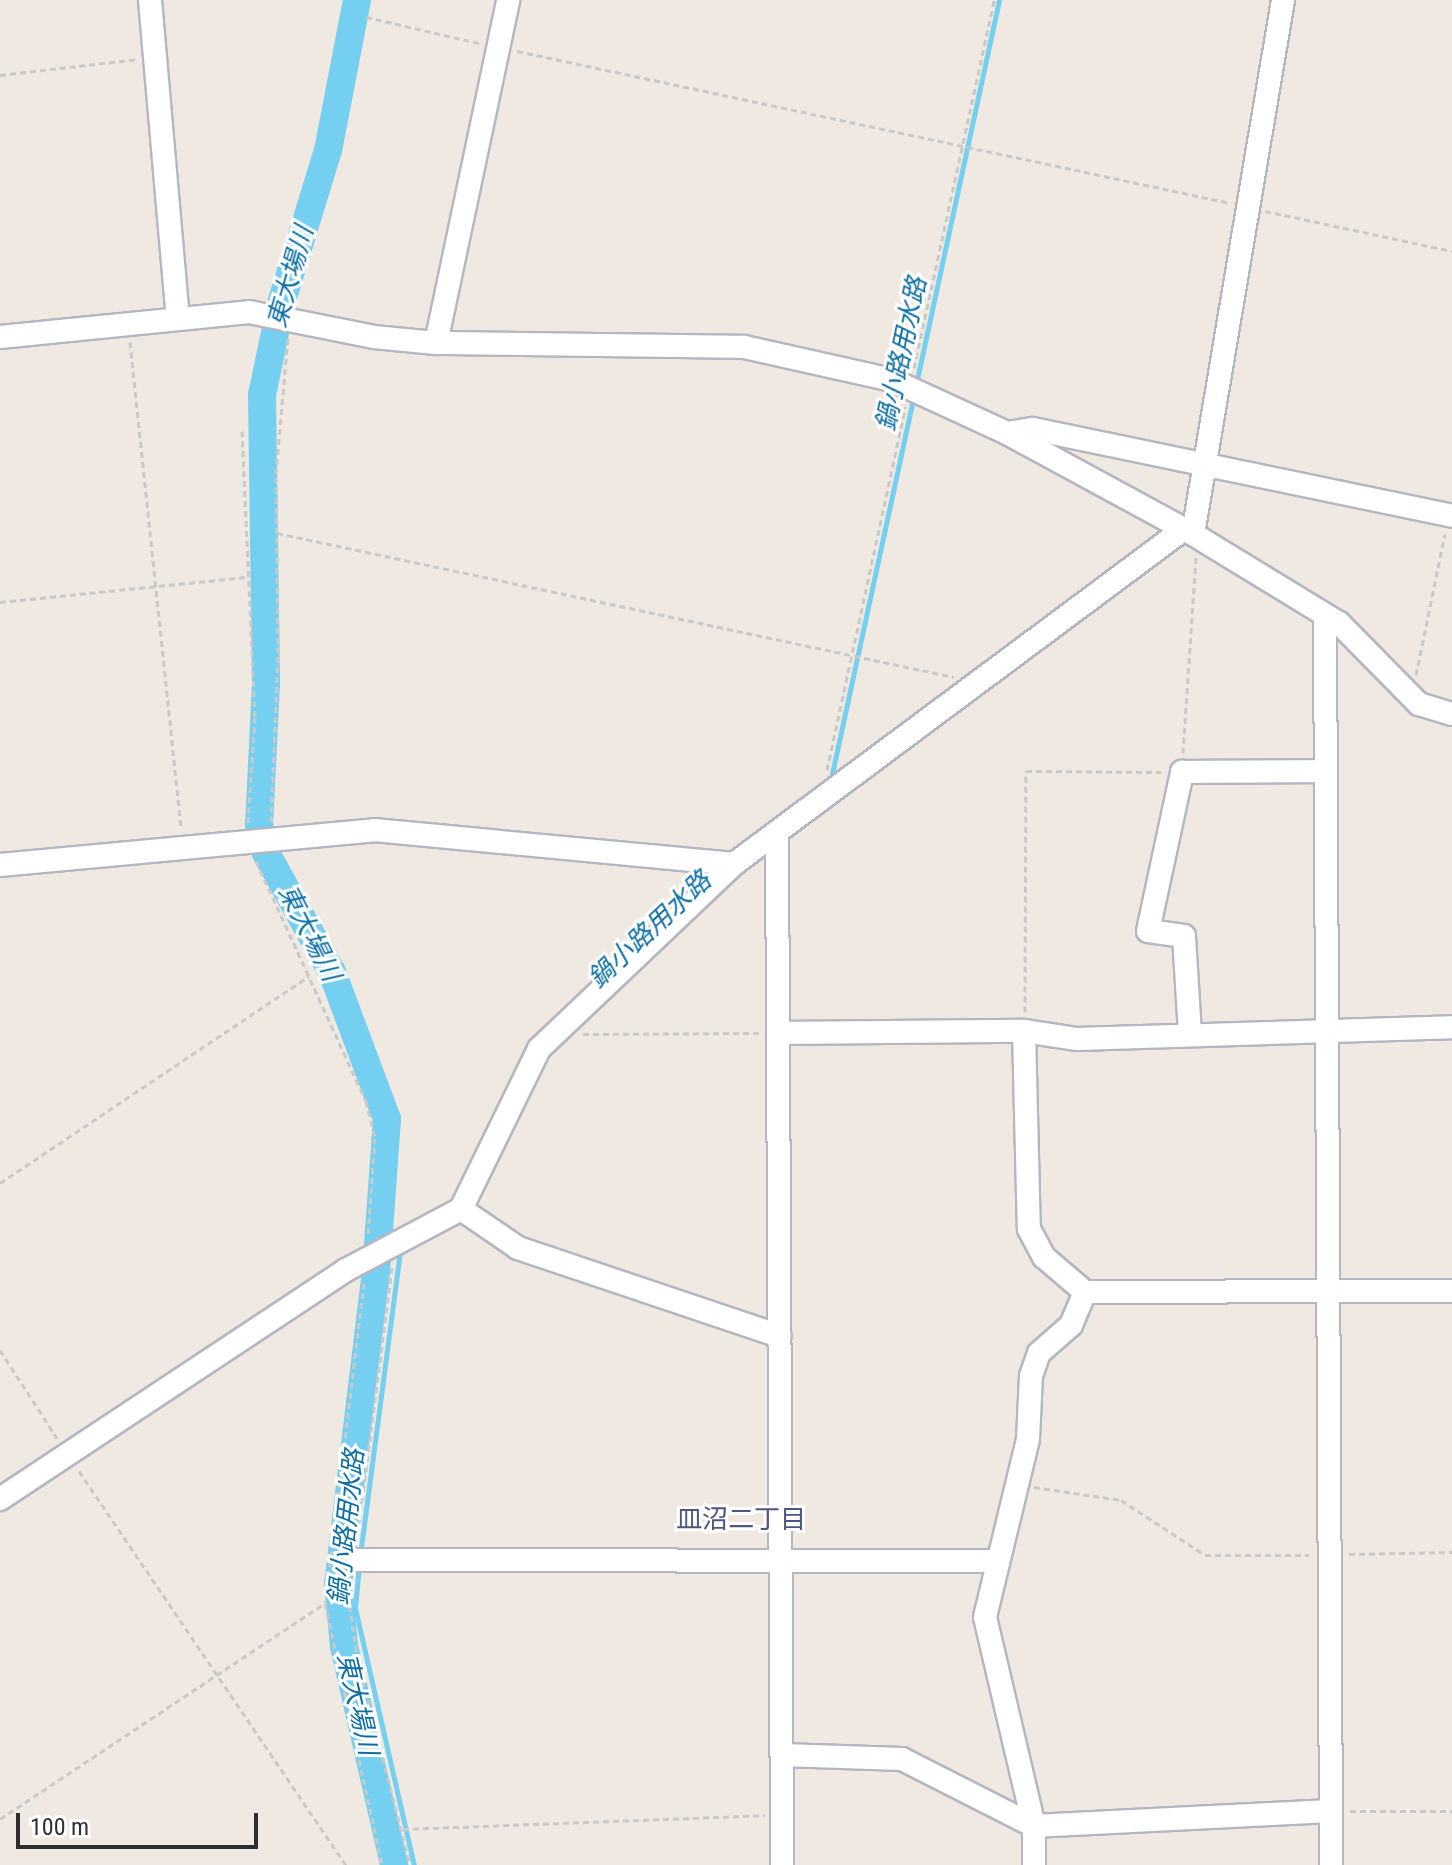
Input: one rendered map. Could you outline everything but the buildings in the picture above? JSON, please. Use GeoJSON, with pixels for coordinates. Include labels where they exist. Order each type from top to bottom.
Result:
{"type":"FeatureCollection","features":[{"type":"Feature","properties":{"kind":"street"},"geometry":{"type":"LineString","coordinates":[[150,0],[178,317]]}},
{"type":"Feature","properties":{"kind":"street"},"geometry":{"type":"LineString","coordinates":[[436,343],[508,0]]}},
{"type":"Feature","properties":{"kind":"street"},"geometry":{"type":"LineString","coordinates":[[0,1499],[367,1258],[461,1209],[539,1049],[734,864],[973,686],[1191,533],[1283,0]]}},
{"type":"Feature","properties":{"kind":"street"},"geometry":{"type":"LineString","coordinates":[[0,337],[178,317],[263,313],[374,337],[436,343],[744,347],[910,386],[1007,433],[1191,533],[1339,623],[1419,704],[1452,714]]}},
{"type":"Feature","properties":{"kind":"street"},"geometry":{"type":"LineString","coordinates":[[1007,433],[1033,429],[1450,516]]}},
{"type":"Feature","properties":{"kind":"street"},"geometry":{"type":"LineString","coordinates":[[1325,617],[1331,1865]]}},
{"type":"Feature","properties":{"kind":"street"},"geometry":{"type":"LineString","coordinates":[[1190,1034],[1184,936],[1148,931],[1182,772],[1325,771]]}},
{"type":"Feature","properties":{"kind":"street"},"geometry":{"type":"LineString","coordinates":[[0,865],[273,837],[374,830],[734,864]]}},
{"type":"Feature","properties":{"kind":"street"},"geometry":{"type":"LineString","coordinates":[[777,832],[782,1865]]}},
{"type":"Feature","properties":{"kind":"street"},"geometry":{"type":"LineString","coordinates":[[778,1033],[1024,1031],[1077,1039],[1328,1028],[1452,1027]]}},
{"type":"Feature","properties":{"kind":"street"},"geometry":{"type":"LineString","coordinates":[[1024,1031],[1029,1229],[1044,1257],[1085,1292],[1329,1294],[1452,1291]]}},
{"type":"Feature","properties":{"kind":"street"},"geometry":{"type":"LineString","coordinates":[[461,1209],[518,1248],[780,1336]]}},
{"type":"Feature","properties":{"kind":"street"},"geometry":{"type":"LineString","coordinates":[[1034,1865],[1034,1826],[985,1617],[1028,1439],[1031,1376],[1039,1353],[1071,1325],[1085,1292]]}},
{"type":"Feature","properties":{"kind":"street"},"geometry":{"type":"LineString","coordinates":[[354,1560],[998,1561]]}},
{"type":"Feature","properties":{"kind":"street"},"geometry":{"type":"LineString","coordinates":[[782,1755],[902,1759],[1034,1826],[1330,1811]]}},
{"type":"Feature","properties":{"kind":"path"},"geometry":{"type":"LineString","coordinates":[[821,798],[994,0]]}},
{"type":"Feature","properties":{"kind":"path"},"geometry":{"type":"LineString","coordinates":[[366,17],[1452,251]]}},
{"type":"Feature","properties":{"kind":"path"},"geometry":{"type":"LineString","coordinates":[[0,75],[154,57]]}},
{"type":"Feature","properties":{"kind":"path"},"geometry":{"type":"LineString","coordinates":[[273,837],[277,533],[283,366],[293,320]]}},
{"type":"Feature","properties":{"kind":"path"},"geometry":{"type":"LineString","coordinates":[[128,324],[183,847]]}},
{"type":"Feature","properties":{"kind":"path"},"geometry":{"type":"LineString","coordinates":[[242,431],[255,717],[246,808],[249,841],[366,1101],[375,1138],[367,1258]]}},
{"type":"Feature","properties":{"kind":"path"},"geometry":{"type":"LineString","coordinates":[[1407,692],[1415,683],[1450,516]]}},
{"type":"Feature","properties":{"kind":"path"},"geometry":{"type":"LineString","coordinates":[[277,533],[951,676],[973,686]]}},
{"type":"Feature","properties":{"kind":"path"},"geometry":{"type":"LineString","coordinates":[[1024,1031],[1029,894],[1026,771],[1182,772],[1191,533]]}},
{"type":"Feature","properties":{"kind":"path"},"geometry":{"type":"LineString","coordinates":[[0,602],[248,577]]}},
{"type":"Feature","properties":{"kind":"path"},"geometry":{"type":"LineString","coordinates":[[0,1183],[310,976]]}},
{"type":"Feature","properties":{"kind":"path"},"geometry":{"type":"LineString","coordinates":[[555,1035],[778,1033]]}},
{"type":"Feature","properties":{"kind":"path"},"geometry":{"type":"LineString","coordinates":[[0,1350],[346,1865]]}},
{"type":"Feature","properties":{"kind":"path"},"geometry":{"type":"LineString","coordinates":[[1019,1484],[1121,1500],[1205,1555],[1452,1552]]}},
{"type":"Feature","properties":{"kind":"path"},"geometry":{"type":"LineString","coordinates":[[0,1819],[325,1603]]}},
{"type":"Feature","properties":{"kind":"path"},"geometry":{"type":"LineString","coordinates":[[1330,1811],[1452,1811]]}},
{"type":"Feature","properties":{"kind":"path"},"geometry":{"type":"LineString","coordinates":[[403,1829],[781,1814]]}},
{"type":"Feature","properties":{"kind":"waterway","name":"東大場川"},"geometry":{"type":"LineString","coordinates":[[357,0],[328,150],[281,304],[262,395],[266,683],[259,825],[266,853],[332,972],[387,1119],[376,1271],[338,1583],[344,1646],[394,1865]]}},
{"type":"Feature","properties":{"kind":"waterway","name":"鍋小路用水路"},"geometry":{"type":"LineString","coordinates":[[916,384],[999,0]]}},
{"type":"Feature","properties":{"kind":"waterway","name":"鍋小路用水路"},"geometry":{"type":"LineString","coordinates":[[830,783],[913,398]]}},
{"type":"Feature","properties":{"kind":"waterway","name":"鍋小路用水路"},"geometry":{"type":"LineString","coordinates":[[360,1555],[400,1252]]}},
{"type":"Feature","properties":{"kind":"waterway","name":"鍋小路用水路"},"geometry":{"type":"LineString","coordinates":[[359,1565],[355,1608],[414,1865]]}},
{"type":"Feature","properties":{"kind":"district","name":"皿沼二丁目"},"geometry":{"type":"Point","coordinates":[741,1520]}}]}
